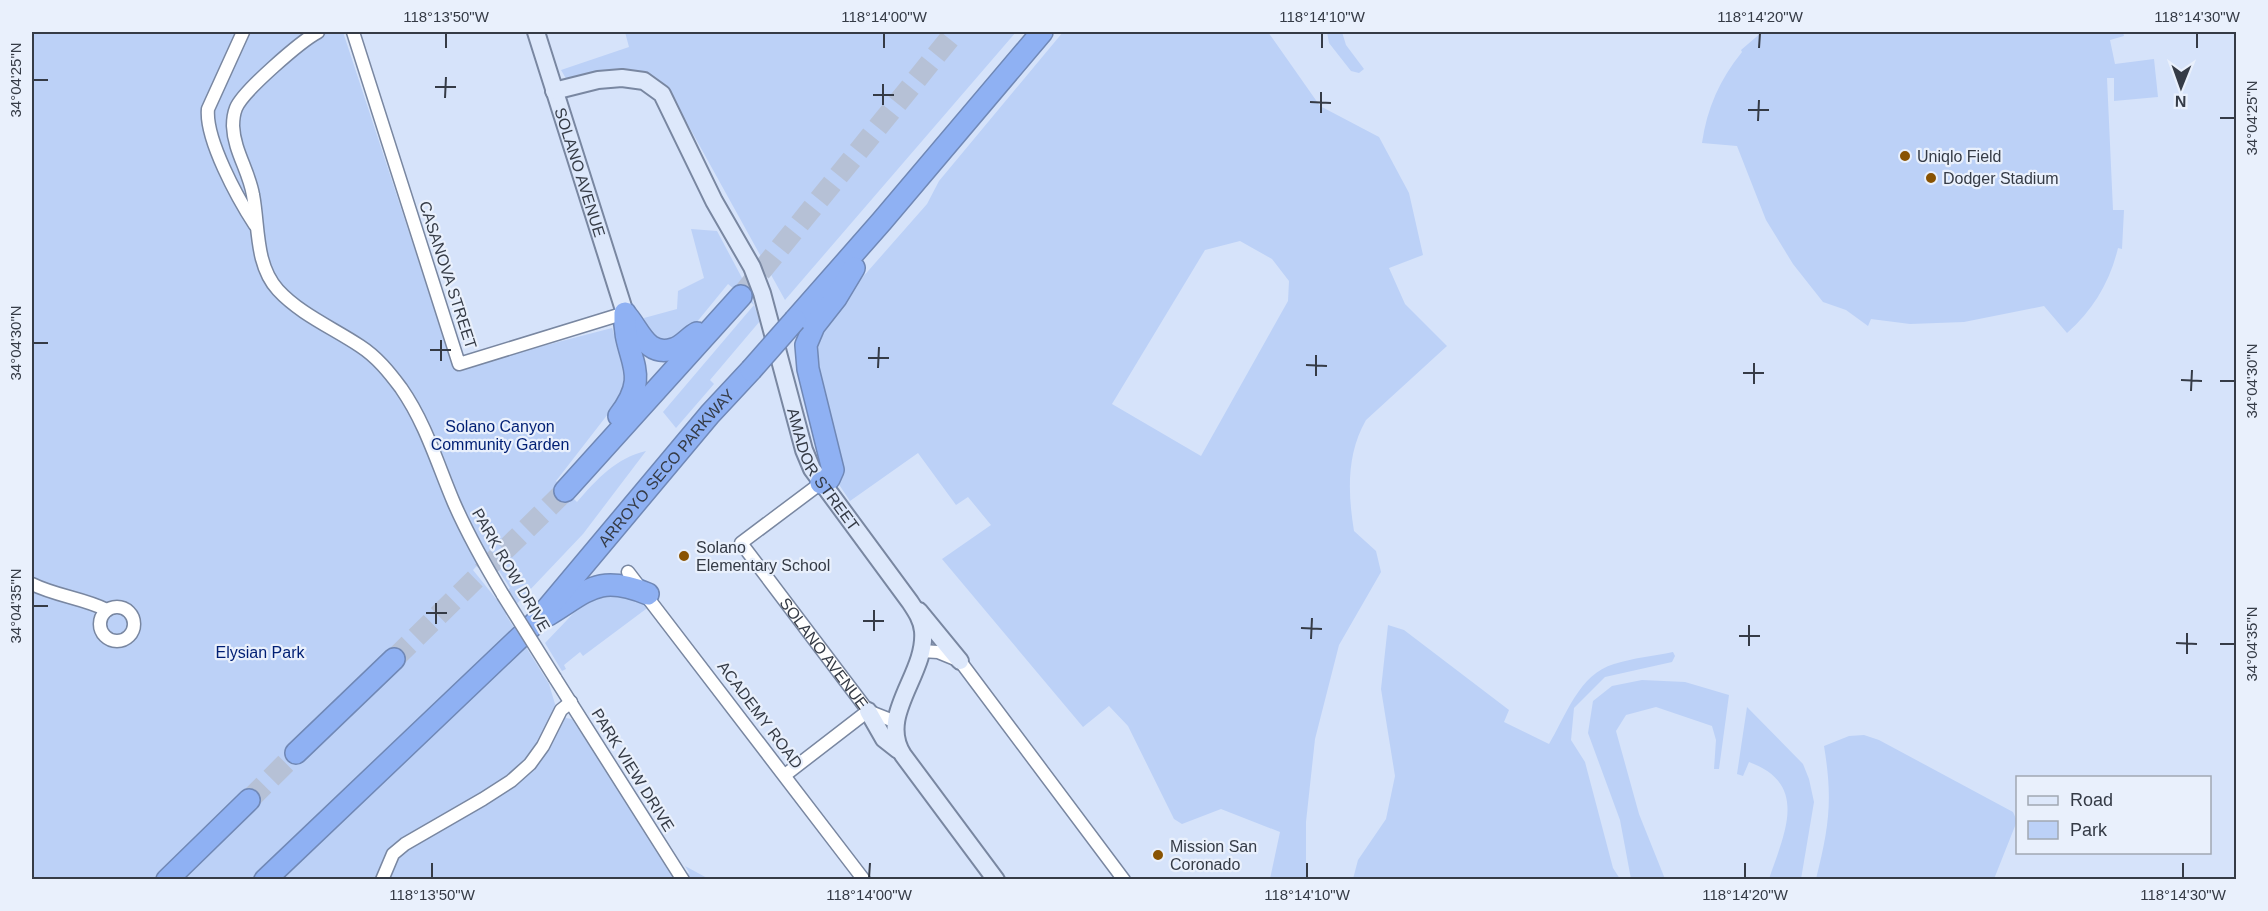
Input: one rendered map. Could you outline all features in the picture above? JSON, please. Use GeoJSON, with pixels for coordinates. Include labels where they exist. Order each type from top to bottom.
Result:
{"type":"FeatureCollection","features":[{"type":"Feature","properties":{"kind":"highway","name":"ARROYO SECO PARKWAY"},"geometry":{"type":"LineString","coordinates":[[267,877],[535,623],[710,414],[752,370],[882,221],[1042,32]]}},
{"type":"Feature","properties":{"kind":"highway"},"geometry":{"type":"LineString","coordinates":[[821,483],[829,479],[833,470],[808,369],[806,345],[809,335],[836,298],[882,221]]}},
{"type":"Feature","properties":{"kind":"highway"},"geometry":{"type":"LineString","coordinates":[[566,490],[720,322],[741,296]]}},
{"type":"Feature","properties":{"kind":"highway"},"geometry":{"type":"LineString","coordinates":[[625,313],[641,338],[650,346],[662,350],[675,349],[690,336],[720,322]]}},
{"type":"Feature","properties":{"kind":"highway"},"geometry":{"type":"LineString","coordinates":[[608,444],[619,416],[635,392],[637,381],[624,330],[625,313]]}},
{"type":"Feature","properties":{"kind":"highway"},"geometry":{"type":"LineString","coordinates":[[535,623],[591,588],[604,584],[628,586],[648,594]]}},
{"type":"Feature","properties":{"kind":"highway"},"geometry":{"type":"LineString","coordinates":[[296,753],[394,659]]}},
{"type":"Feature","properties":{"kind":"highway"},"geometry":{"type":"LineString","coordinates":[[167,879],[249,800]]}},
{"type":"Feature","properties":{"kind":"main road","name":"SOLANO AVENUE"},"geometry":{"type":"LineString","coordinates":[[536,32],[625,313]]}},
{"type":"Feature","properties":{"kind":"main road","name":"AMADOR STREET"},"geometry":{"type":"LineString","coordinates":[[554,91],[598,80],[622,78],[644,81],[662,94],[714,201],[752,267],[769,315],[804,450],[821,483],[910,602],[922,625],[921,651]]}},
{"type":"Feature","properties":{"kind":"main road"},"geometry":{"type":"LineString","coordinates":[[910,602],[934,627],[960,661]]}},
{"type":"Feature","properties":{"kind":"main road"},"geometry":{"type":"LineString","coordinates":[[897,745],[896,722],[921,651]]}},
{"type":"Feature","properties":{"kind":"main road"},"geometry":{"type":"LineString","coordinates":[[868,711],[884,738],[897,745],[996,879]]}},
{"type":"Feature","properties":{"kind":"street"},"geometry":{"type":"LineString","coordinates":[[243,32],[208,109],[207,123],[209,135],[241,204],[256,226]]}},
{"type":"Feature","properties":{"kind":"street"},"geometry":{"type":"LineString","coordinates":[[256,226],[253,194],[235,144],[233,124],[236,108],[259,82],[318,32]]}},
{"type":"Feature","properties":{"kind":"street","name":"CASANOVA STREET"},"geometry":{"type":"LineString","coordinates":[[353,32],[459,364],[625,313]]}},
{"type":"Feature","properties":{"kind":"street","name":"PARK ROW DRIVE"},"geometry":{"type":"LineString","coordinates":[[256,226],[266,270],[276,288],[292,304],[362,347],[383,365],[411,404],[431,442],[458,510],[480,557],[555,678]]}},
{"type":"Feature","properties":{"kind":"street","name":"SOLANO AVENUE"},"geometry":{"type":"LineString","coordinates":[[821,483],[741,543],[868,711],[896,722]]}},
{"type":"Feature","properties":{"kind":"street","name":"ACADEMY ROAD"},"geometry":{"type":"LineString","coordinates":[[628,572],[648,594],[864,879]]}},
{"type":"Feature","properties":{"kind":"street"},"geometry":{"type":"LineString","coordinates":[[32,584],[44,590],[90,602],[106,610]]}},
{"type":"Feature","properties":{"kind":"street"},"geometry":{"type":"LineString","coordinates":[[921,651],[938,652],[960,661],[1124,879]]}},
{"type":"Feature","properties":{"kind":"street","name":"PARK VIEW DRIVE"},"geometry":{"type":"LineString","coordinates":[[555,678],[683,879]]}},
{"type":"Feature","properties":{"kind":"street"},"geometry":{"type":"LineString","coordinates":[[382,879],[393,854],[405,844],[483,800],[511,781],[530,764],[543,746],[561,710],[571,702]]}},
{"type":"Feature","properties":{"kind":"street"},"geometry":{"type":"LineString","coordinates":[[785,775],[868,711]]}},
{"type":"Feature","properties":{"kind":"green space","name":"Elysian Park"},"geometry":{"type":"Polygon","coordinates":[[[32,32],[343,32],[454,369],[612,328],[628,377],[625,392],[556,481],[577,502],[616,464],[646,451],[583,534],[506,615],[549,684],[555,704],[566,718],[572,719],[667,862],[690,874],[685,866],[709,879],[32,879],[32,32]],[[488,554],[473,570],[497,600],[510,588],[488,554]]]}},
{"type":"Feature","properties":{"kind":"green space"},"geometry":{"type":"Polygon","coordinates":[[[625,32],[1016,32],[785,300],[671,94],[636,74],[568,82],[561,70],[629,47],[625,32]]]}},
{"type":"Feature","properties":{"kind":"green space"},"geometry":{"type":"Polygon","coordinates":[[[1063,32],[1268,32],[1320,106],[1379,137],[1409,193],[1423,255],[1389,268],[1405,304],[1447,346],[1366,420],[1355,447],[1350,475],[1354,531],[1376,551],[1381,572],[1339,645],[1315,739],[1306,822],[1306,879],[1270,879],[1280,832],[1221,809],[1182,824],[1174,819],[1128,726],[1109,706],[1083,727],[942,559],[991,525],[968,497],[956,505],[918,453],[850,501],[838,483],[813,342],[825,320],[927,204],[939,181],[1063,32]],[[1240,241],[1205,250],[1112,404],[1201,456],[1288,301],[1289,281],[1272,259],[1240,241]]]}},
{"type":"Feature","properties":{"kind":"green space"},"geometry":{"type":"Polygon","coordinates":[[[1327,32],[1342,32],[1346,45],[1364,69],[1359,73],[1351,71],[1329,43],[1327,32]]]}},
{"type":"Feature","properties":{"kind":"green space","name":"Dodger Stadium"},"geometry":{"type":"Polygon","coordinates":[[[1762,32],[2123,32],[2124,36],[2110,40],[2115,64],[2154,59],[2158,97],[2114,101],[2114,78],[2107,78],[2113,210],[2124,210],[2122,249],[2118,248],[2105,284],[2085,315],[2067,333],[2044,306],[1964,322],[1910,324],[1871,319],[1868,326],[1846,310],[1823,302],[1793,264],[1766,220],[1737,146],[1702,143],[1707,118],[1721,83],[1742,52],[1741,50],[1762,32]]]}},
{"type":"Feature","properties":{"kind":"green space"},"geometry":{"type":"Polygon","coordinates":[[[691,229],[717,231],[749,291],[760,321],[710,380],[714,384],[676,428],[663,412],[754,305],[728,284],[687,334],[660,345],[645,324],[644,318],[677,309],[678,291],[704,278],[691,229]]]}},
{"type":"Feature","properties":{"kind":"green space"},"geometry":{"type":"Polygon","coordinates":[[[628,592],[650,606],[583,656],[580,652],[564,665],[566,669],[562,671],[545,643],[588,598],[628,592]]]}},
{"type":"Feature","properties":{"kind":"green space"},"geometry":{"type":"Polygon","coordinates":[[[1388,625],[1404,630],[1509,710],[1504,722],[1549,744],[1575,697],[1591,677],[1614,664],[1673,652],[1675,656],[1672,662],[1605,677],[1574,708],[1571,740],[1585,762],[1613,868],[1620,879],[1353,879],[1358,860],[1386,819],[1395,776],[1381,689],[1388,625]]]}},
{"type":"Feature","properties":{"kind":"green space"},"geometry":{"type":"Polygon","coordinates":[[[1642,680],[1685,682],[1729,695],[1719,769],[1714,769],[1716,740],[1712,726],[1656,707],[1626,715],[1616,731],[1639,814],[1665,879],[1631,879],[1620,820],[1588,733],[1593,701],[1612,686],[1642,680]]]}},
{"type":"Feature","properties":{"kind":"green space"},"geometry":{"type":"Polygon","coordinates":[[[1747,707],[1803,764],[1809,779],[1814,802],[1801,879],[1769,879],[1785,828],[1786,797],[1780,783],[1768,771],[1749,762],[1743,776],[1737,774],[1747,707]]]}},
{"type":"Feature","properties":{"kind":"green space"},"geometry":{"type":"Polygon","coordinates":[[[1864,735],[1879,740],[2013,812],[2016,824],[1994,879],[1816,879],[1827,828],[1829,798],[1824,746],[1849,736],[1864,735]]]}},
{"type":"Feature","properties":{"kind":"tunnel"},"geometry":{"type":"LineString","coordinates":[[741,296],[955,32]]}},
{"type":"Feature","properties":{"kind":"tunnel"},"geometry":{"type":"LineString","coordinates":[[394,659],[565,491]]}},
{"type":"Feature","properties":{"kind":"tunnel"},"geometry":{"type":"LineString","coordinates":[[249,800],[296,753]]}},
{"type":"Feature","properties":{"kind":"place","name":"Uniqlo Field"},"geometry":{"type":"Point","coordinates":[1905,156]}},
{"type":"Feature","properties":{"kind":"place","name":"Dodger Stadium"},"geometry":{"type":"Point","coordinates":[1931,178]}},
{"type":"Feature","properties":{"kind":"place","name":"Solano Elementary School"},"geometry":{"type":"Point","coordinates":[684,556]}},
{"type":"Feature","properties":{"kind":"place","name":"Mission San Coronado"},"geometry":{"type":"Point","coordinates":[1158,855]}},
{"type":"Feature","properties":{"kind":"park label","name":"Solano Canyon Community Garden"},"geometry":{"type":"Point","coordinates":[500,435]}}]}
